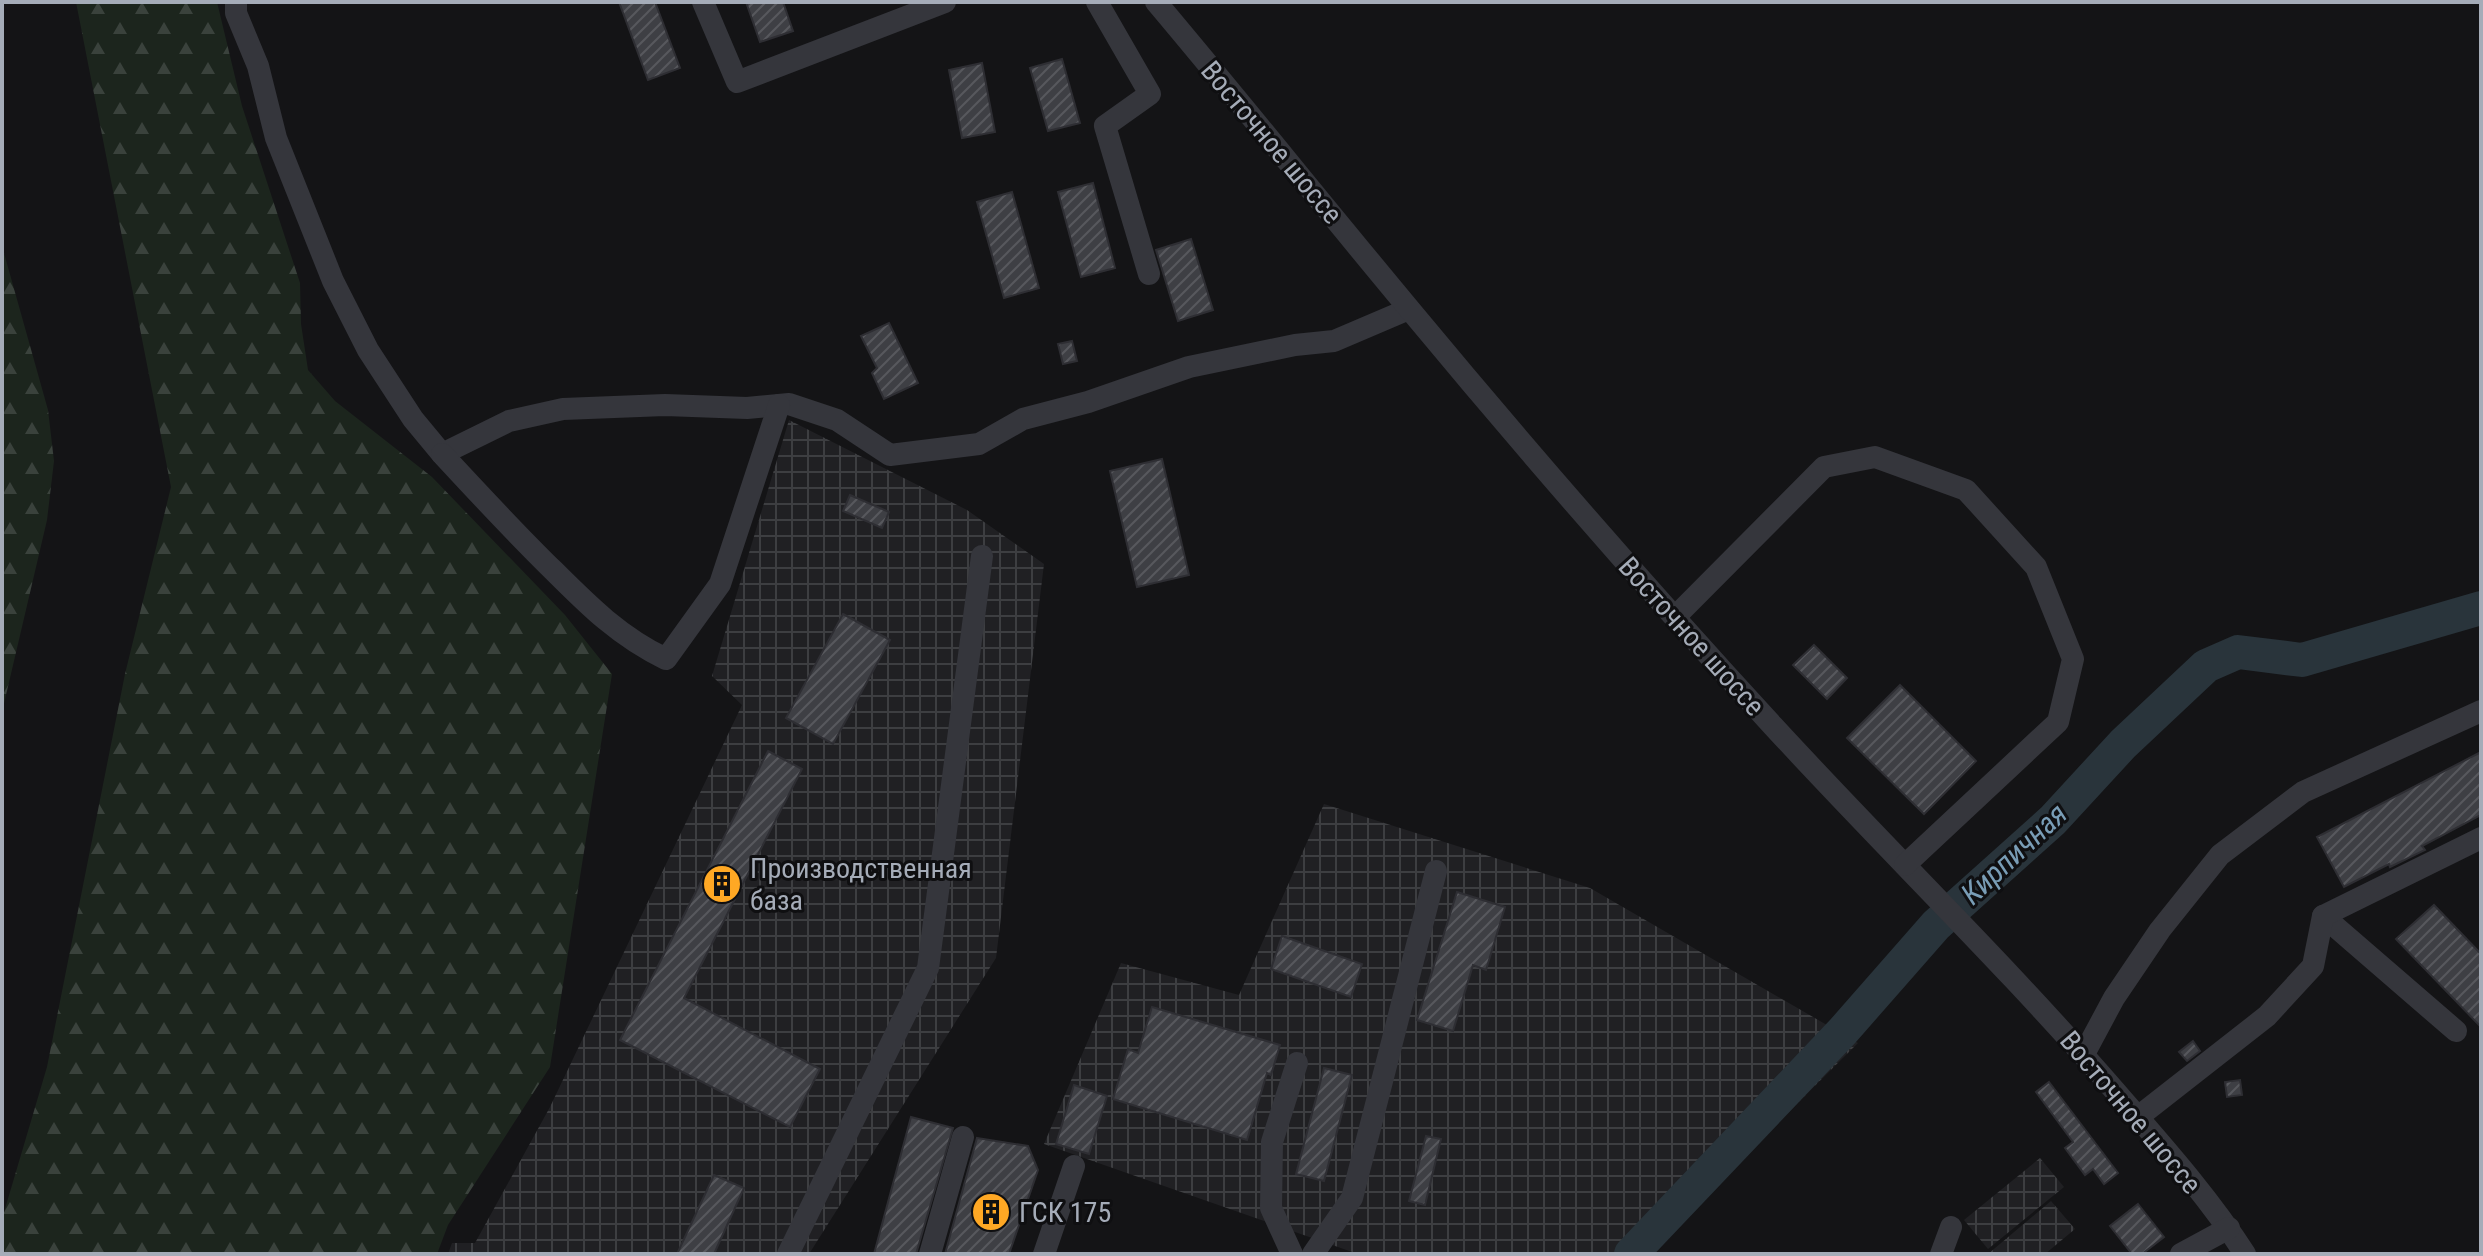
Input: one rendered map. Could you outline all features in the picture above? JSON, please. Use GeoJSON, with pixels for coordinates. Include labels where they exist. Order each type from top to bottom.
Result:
{"type":"FeatureCollection","features":[{"type":"Feature","properties":{"kind":"street"},"geometry":{"type":"LineString","coordinates":[[236,2],[236,13],[258,66],[276,138],[333,281],[368,350],[413,419],[512,530],[604,620],[666,659],[720,584],[779,405]]}},
{"type":"Feature","properties":{"kind":"street"},"geometry":{"type":"LineString","coordinates":[[703,2],[737,82],[945,2]]}},
{"type":"Feature","properties":{"kind":"street"},"geometry":{"type":"LineString","coordinates":[[1097,2],[1150,94],[1105,126],[1149,274]]}},
{"type":"Feature","properties":{"kind":"street","name":"Восточное шоссе"},"geometry":{"type":"LineString","coordinates":[[1156,2],[1604,539],[1774,727],[2084,1054],[2229,1228],[2245,1254]]}},
{"type":"Feature","properties":{"kind":"street"},"geometry":{"type":"LineString","coordinates":[[442,454],[509,421],[563,409],[665,405],[747,408],[789,404],[837,420],[890,455],[979,444],[1023,419],[1088,402],[1189,367],[1295,345],[1334,341],[1409,309]]}},
{"type":"Feature","properties":{"kind":"street"},"geometry":{"type":"LineString","coordinates":[[1675,617],[1824,467],[1875,457],[1966,490],[2036,567],[2073,659],[2058,722],[1905,865]]}},
{"type":"Feature","properties":{"kind":"street"},"geometry":{"type":"LineString","coordinates":[[788,1254],[928,968],[982,556]]}},
{"type":"Feature","properties":{"kind":"street"},"geometry":{"type":"LineString","coordinates":[[2084,1054],[2114,998],[2160,930],[2220,855],[2303,792],[2481,711]]}},
{"type":"Feature","properties":{"kind":"street"},"geometry":{"type":"LineString","coordinates":[[2323,916],[2481,838]]}},
{"type":"Feature","properties":{"kind":"street"},"geometry":{"type":"LineString","coordinates":[[1313,1254],[1352,1198],[1436,871]]}},
{"type":"Feature","properties":{"kind":"street"},"geometry":{"type":"LineString","coordinates":[[2323,916],[2456,1031]]}},
{"type":"Feature","properties":{"kind":"street"},"geometry":{"type":"LineString","coordinates":[[2138,1117],[2267,1016],[2313,966],[2323,916]]}},
{"type":"Feature","properties":{"kind":"street"},"geometry":{"type":"LineString","coordinates":[[1292,1254],[1271,1208],[1272,1142],[1297,1063]]}},
{"type":"Feature","properties":{"kind":"street"},"geometry":{"type":"LineString","coordinates":[[930,1254],[963,1137]]}},
{"type":"Feature","properties":{"kind":"street"},"geometry":{"type":"LineString","coordinates":[[1044,1254],[1074,1166]]}},
{"type":"Feature","properties":{"kind":"street"},"geometry":{"type":"LineString","coordinates":[[1941,1254],[1951,1227]]}},
{"type":"Feature","properties":{"kind":"street"},"geometry":{"type":"LineString","coordinates":[[2181,1254],[2229,1228]]}},
{"type":"Feature","properties":{"kind":"shaded area"},"geometry":{"type":"Polygon","coordinates":[[[789,420],[967,510],[1044,564],[996,958],[809,1254],[448,1254],[452,1243],[475,1243],[550,1107],[742,705],[712,676],[789,420]]]}},
{"type":"Feature","properties":{"kind":"shaded area"},"geometry":{"type":"Polygon","coordinates":[[[1324,804],[1590,888],[1858,1043],[1646,1254],[1358,1254],[1044,1144],[1121,963],[1239,995],[1324,804]]]}},
{"type":"Feature","properties":{"kind":"shaded area"},"geometry":{"type":"Polygon","coordinates":[[[2040,1158],[2064,1187],[1988,1249],[1964,1220],[2040,1158]]]}},
{"type":"Feature","properties":{"kind":"shaded area"},"geometry":{"type":"Polygon","coordinates":[[[2051,1201],[2075,1229],[2045,1254],[1988,1254],[2051,1201]]]}},
{"type":"Feature","properties":{"kind":"green space"},"geometry":{"type":"Polygon","coordinates":[[[76,2],[217,2],[242,106],[300,283],[301,324],[308,370],[335,401],[432,477],[565,615],[612,674],[550,1067],[448,1225],[437,1254],[2,1254],[2,1219],[47,1067],[125,674],[171,487],[76,2]]]}},
{"type":"Feature","properties":{"kind":"green space"},"geometry":{"type":"Polygon","coordinates":[[[2,246],[48,410],[54,461],[47,520],[2,712],[2,246]]]}},
{"type":"Feature","properties":{"kind":"building"},"geometry":{"type":"Polygon","coordinates":[[[619,2],[655,2],[680,68],[648,80],[619,2]]]}},
{"type":"Feature","properties":{"kind":"building"},"geometry":{"type":"Polygon","coordinates":[[[746,2],[783,2],[793,31],[760,42],[746,2]]]}},
{"type":"Feature","properties":{"kind":"building"},"geometry":{"type":"Polygon","coordinates":[[[1062,59],[1080,123],[1048,131],[1030,68],[1062,59]]]}},
{"type":"Feature","properties":{"kind":"building"},"geometry":{"type":"Polygon","coordinates":[[[982,63],[995,132],[962,138],[949,70],[982,63]]]}},
{"type":"Feature","properties":{"kind":"building"},"geometry":{"type":"Polygon","coordinates":[[[1093,183],[1115,268],[1081,277],[1058,192],[1093,183]]]}},
{"type":"Feature","properties":{"kind":"building"},"geometry":{"type":"Polygon","coordinates":[[[1012,192],[1039,288],[1004,298],[977,202],[1012,192]]]}},
{"type":"Feature","properties":{"kind":"building"},"geometry":{"type":"Polygon","coordinates":[[[1191,239],[1213,310],[1178,321],[1156,250],[1191,239]]]}},
{"type":"Feature","properties":{"kind":"building"},"geometry":{"type":"Polygon","coordinates":[[[889,323],[918,383],[884,399],[872,373],[877,368],[861,336],[889,323]]]}},
{"type":"Feature","properties":{"kind":"building"},"geometry":{"type":"Polygon","coordinates":[[[1072,341],[1077,361],[1063,364],[1058,344],[1072,341]]]}},
{"type":"Feature","properties":{"kind":"building"},"geometry":{"type":"Polygon","coordinates":[[[1162,459],[1189,575],[1137,587],[1110,471],[1162,459]]]}},
{"type":"Feature","properties":{"kind":"building"},"geometry":{"type":"Polygon","coordinates":[[[850,495],[889,512],[882,528],[843,511],[850,495]]]}},
{"type":"Feature","properties":{"kind":"building"},"geometry":{"type":"Polygon","coordinates":[[[843,614],[890,640],[833,744],[786,718],[843,614]]]}},
{"type":"Feature","properties":{"kind":"building"},"geometry":{"type":"Polygon","coordinates":[[[1814,645],[1847,678],[1827,699],[1793,665],[1814,645]]]}},
{"type":"Feature","properties":{"kind":"building"},"geometry":{"type":"Polygon","coordinates":[[[1900,685],[1976,761],[1924,814],[1847,738],[1900,685]]]}},
{"type":"Feature","properties":{"kind":"building","name":"Производственная база"},"geometry":{"type":"Polygon","coordinates":[[[768,751],[802,769],[684,998],[820,1069],[790,1127],[620,1040],[768,751]]]}},
{"type":"Feature","properties":{"kind":"building"},"geometry":{"type":"Polygon","coordinates":[[[2481,752],[2481,815],[2422,846],[2425,850],[2344,887],[2317,837],[2481,752]]]}},
{"type":"Feature","properties":{"kind":"building"},"geometry":{"type":"Polygon","coordinates":[[[1457,892],[1505,907],[1486,970],[1473,965],[1453,1031],[1417,1020],[1457,892]]]}},
{"type":"Feature","properties":{"kind":"building"},"geometry":{"type":"Polygon","coordinates":[[[2434,905],[2481,954],[2481,1027],[2396,939],[2434,905]]]}},
{"type":"Feature","properties":{"kind":"building"},"geometry":{"type":"Polygon","coordinates":[[[1282,936],[1362,964],[1351,997],[1271,969],[1282,936]]]}},
{"type":"Feature","properties":{"kind":"building"},"geometry":{"type":"Polygon","coordinates":[[[1152,1007],[1280,1045],[1271,1075],[1267,1073],[1247,1140],[1113,1099],[1128,1049],[1138,1053],[1152,1007]]]}},
{"type":"Feature","properties":{"kind":"building"},"geometry":{"type":"Polygon","coordinates":[[[2193,1041],[2200,1051],[2187,1061],[2179,1052],[2193,1041]]]}},
{"type":"Feature","properties":{"kind":"building"},"geometry":{"type":"Polygon","coordinates":[[[1324,1068],[1352,1075],[1324,1181],[1296,1174],[1324,1068]]]}},
{"type":"Feature","properties":{"kind":"building"},"geometry":{"type":"Polygon","coordinates":[[[2240,1080],[2242,1095],[2227,1097],[2225,1082],[2240,1080]]]}},
{"type":"Feature","properties":{"kind":"building"},"geometry":{"type":"Polygon","coordinates":[[[2049,1082],[2118,1173],[2104,1184],[2093,1169],[2085,1175],[2065,1148],[2073,1142],[2036,1092],[2049,1082]]]}},
{"type":"Feature","properties":{"kind":"building"},"geometry":{"type":"Polygon","coordinates":[[[1074,1085],[1107,1096],[1089,1154],[1056,1144],[1074,1085]]]}},
{"type":"Feature","properties":{"kind":"building","name":"ГСК 175"},"geometry":{"type":"Polygon","coordinates":[[[911,1117],[953,1128],[916,1254],[874,1254],[911,1117]]]}},
{"type":"Feature","properties":{"kind":"building"},"geometry":{"type":"Polygon","coordinates":[[[1426,1136],[1441,1139],[1425,1205],[1409,1201],[1426,1136]]]}},
{"type":"Feature","properties":{"kind":"building","name":"ГСК 175"},"geometry":{"type":"Polygon","coordinates":[[[977,1138],[1028,1146],[1038,1170],[1009,1254],[945,1254],[977,1138]]]}},
{"type":"Feature","properties":{"kind":"building"},"geometry":{"type":"Polygon","coordinates":[[[714,1175],[744,1188],[714,1254],[677,1254],[714,1175]]]}},
{"type":"Feature","properties":{"kind":"building"},"geometry":{"type":"Polygon","coordinates":[[[2138,1204],[2164,1237],[2142,1254],[2132,1254],[2110,1226],[2138,1204]]]}},
{"type":"Feature","properties":{"kind":"waterway","name":"Кирпичная"},"geometry":{"type":"LineString","coordinates":[[1631,1254],[1843,1031],[1936,925],[2053,820],[2123,744],[2206,666],[2238,652],[2302,660],[2481,608]]}},
{"type":"Feature","properties":{"kind":"place","name":"Производственная база"},"geometry":{"type":"Point","coordinates":[722,884]}},
{"type":"Feature","properties":{"kind":"place","name":"ГСК 175"},"geometry":{"type":"Point","coordinates":[991,1212]}}]}
